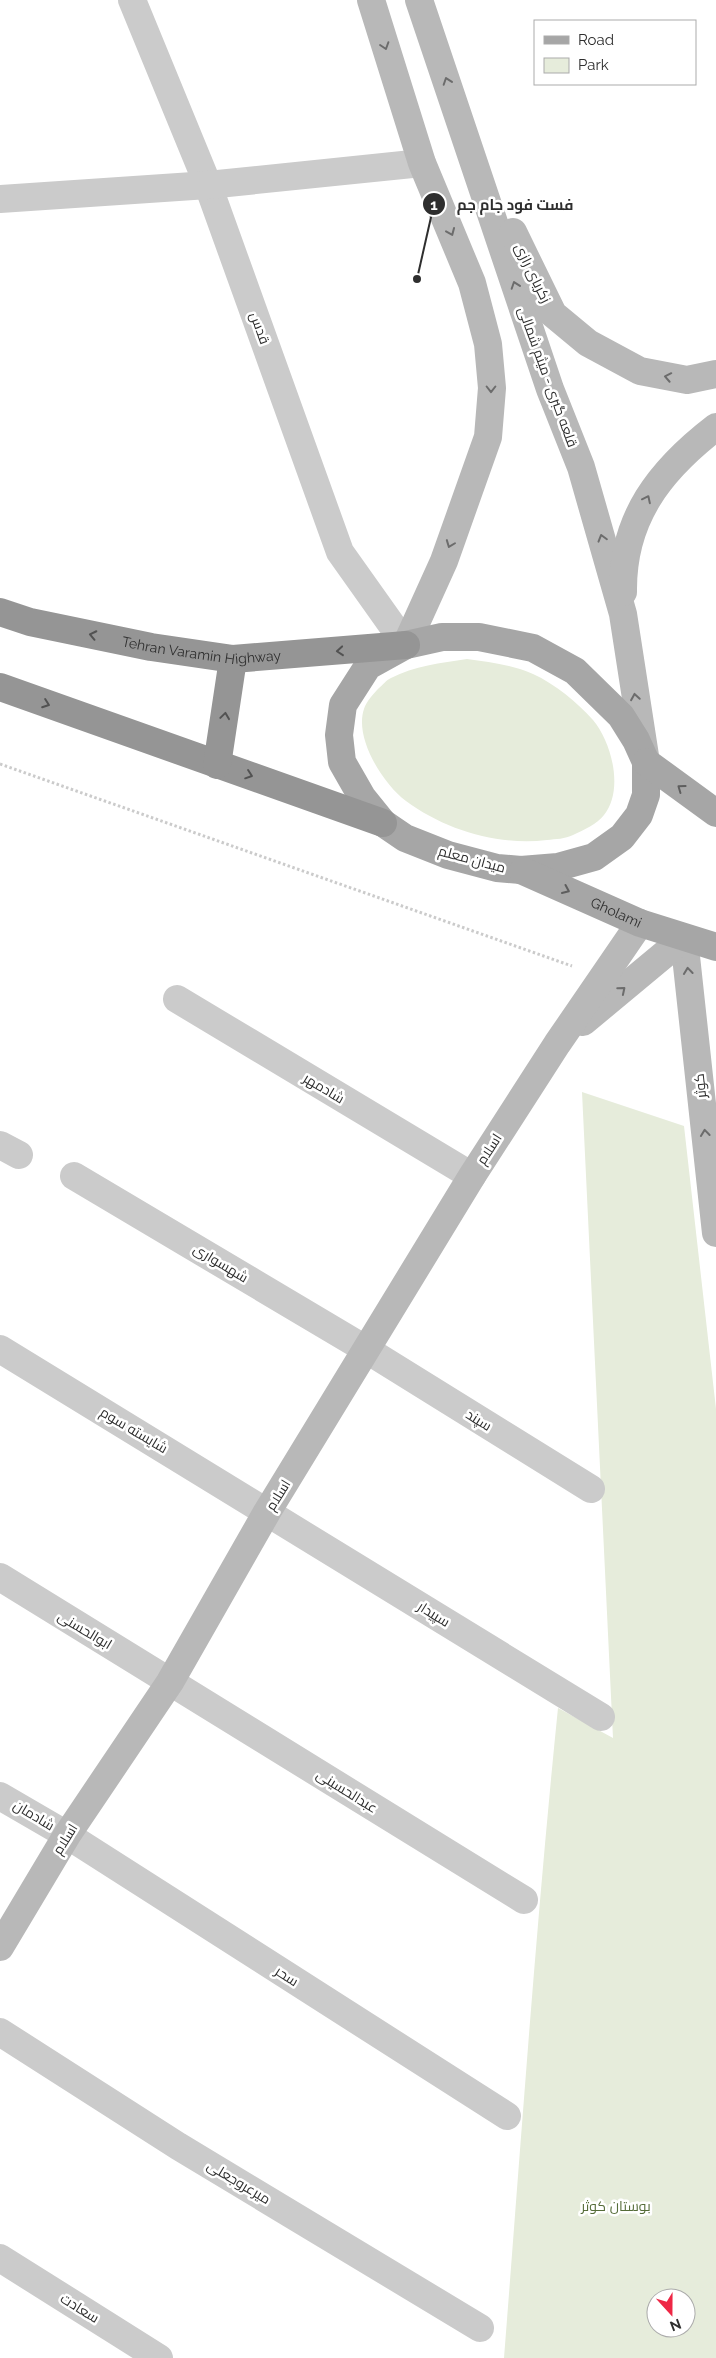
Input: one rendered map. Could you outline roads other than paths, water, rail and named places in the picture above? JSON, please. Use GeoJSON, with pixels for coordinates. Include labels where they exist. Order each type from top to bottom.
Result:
{"type":"FeatureCollection","features":[{"type":"Feature","properties":{"kind":"highway","name":"Tehran Varamin Highway"},"geometry":{"type":"LineString","coordinates":[[0,612],[30,622],[151,648],[233,660],[406,645]]}},
{"type":"Feature","properties":{"kind":"highway"},"geometry":{"type":"LineString","coordinates":[[217,765],[233,660]]}},
{"type":"Feature","properties":{"kind":"highway"},"geometry":{"type":"LineString","coordinates":[[0,687],[384,823]]}},
{"type":"Feature","properties":{"kind":"main road"},"geometry":{"type":"LineString","coordinates":[[371,0],[422,163],[472,283],[488,344],[492,388],[488,437],[485,446],[444,561],[406,645]]}},
{"type":"Feature","properties":{"kind":"main road","name":"قلعه گبری - میثم شمالی"},"geometry":{"type":"LineString","coordinates":[[419,0],[550,389],[581,467],[623,614],[646,762]]}},
{"type":"Feature","properties":{"kind":"main road","name":"زکریای رازی"},"geometry":{"type":"LineString","coordinates":[[461,122],[553,314],[588,343],[640,371],[687,380],[716,374]]}},
{"type":"Feature","properties":{"kind":"main road"},"geometry":{"type":"LineString","coordinates":[[623,614],[623,572],[629,541],[650,493],[686,450],[716,427]]}},
{"type":"Feature","properties":{"kind":"main road","name":"میدان معلم"},"geometry":{"type":"LineString","coordinates":[[442,636],[479,637],[533,648],[575,672],[621,716],[636,740],[646,762],[646,795],[639,816],[622,837],[594,857],[558,867],[521,870],[497,868],[448,855],[405,838],[384,823],[362,797],[342,762],[339,735],[343,705],[368,666],[406,645],[442,636]]}},
{"type":"Feature","properties":{"kind":"main road"},"geometry":{"type":"LineString","coordinates":[[646,762],[716,813]]}},
{"type":"Feature","properties":{"kind":"main road","name":"Gholami"},"geometry":{"type":"LineString","coordinates":[[521,870],[640,923],[716,947]]}},
{"type":"Feature","properties":{"kind":"main road","name":"اسلام"},"geometry":{"type":"LineString","coordinates":[[0,1947],[67,1835],[170,1682],[267,1512],[472,1176],[557,1044],[640,923]]}},
{"type":"Feature","properties":{"kind":"main road"},"geometry":{"type":"LineString","coordinates":[[557,1044],[684,938]]}},
{"type":"Feature","properties":{"kind":"main road","name":"کوثر"},"geometry":{"type":"LineString","coordinates":[[684,938],[716,1233]]}},
{"type":"Feature","properties":{"kind":"street","name":"قدس"},"geometry":{"type":"LineString","coordinates":[[132,0],[208,185],[340,552],[406,645]]}},
{"type":"Feature","properties":{"kind":"street"},"geometry":{"type":"LineString","coordinates":[[0,200],[208,185],[422,163]]}},
{"type":"Feature","properties":{"kind":"street","name":"شادمهر"},"geometry":{"type":"LineString","coordinates":[[177,999],[472,1176]]}},
{"type":"Feature","properties":{"kind":"street","name":"شهسواری"},"geometry":{"type":"LineString","coordinates":[[74,1176],[367,1350]]}},
{"type":"Feature","properties":{"kind":"street","name":"شایسته سوم"},"geometry":{"type":"LineString","coordinates":[[0,1349],[267,1512]]}},
{"type":"Feature","properties":{"kind":"street","name":"سپند"},"geometry":{"type":"LineString","coordinates":[[367,1350],[591,1490]]}},
{"type":"Feature","properties":{"kind":"street","name":"سپیدار"},"geometry":{"type":"LineString","coordinates":[[267,1512],[601,1717]]}},
{"type":"Feature","properties":{"kind":"street","name":"ابوالحسنی"},"geometry":{"type":"LineString","coordinates":[[0,1578],[170,1682]]}},
{"type":"Feature","properties":{"kind":"street","name":"عبدالحسینی"},"geometry":{"type":"LineString","coordinates":[[170,1682],[524,1900]]}},
{"type":"Feature","properties":{"kind":"street","name":"شادمان"},"geometry":{"type":"LineString","coordinates":[[0,1796],[67,1835]]}},
{"type":"Feature","properties":{"kind":"street","name":"سحر"},"geometry":{"type":"LineString","coordinates":[[67,1835],[507,2116]]}},
{"type":"Feature","properties":{"kind":"street","name":"میرعروجعلی"},"geometry":{"type":"LineString","coordinates":[[0,2032],[178,2146],[480,2328]]}},
{"type":"Feature","properties":{"kind":"street","name":"سعادت"},"geometry":{"type":"LineString","coordinates":[[0,2258],[159,2358]]}},
{"type":"Feature","properties":{"kind":"place","name":"فست فود جام جم"},"geometry":{"type":"Point","coordinates":[417,279]}},
{"type":"Feature","properties":{"kind":"park label","name":"بوستان کوثر"},"geometry":{"type":"Point","coordinates":[616,2206]}}]}
